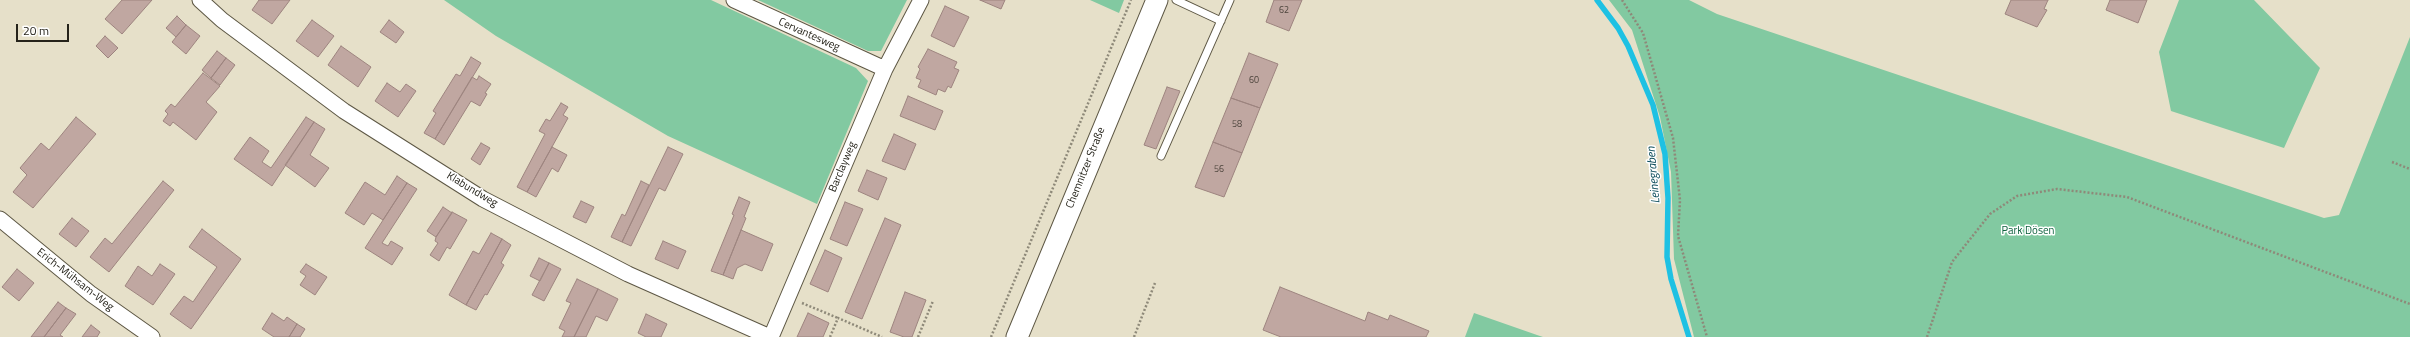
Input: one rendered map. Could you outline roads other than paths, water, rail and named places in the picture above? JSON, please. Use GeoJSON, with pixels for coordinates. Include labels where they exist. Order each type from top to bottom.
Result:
{"type":"FeatureCollection","features":[{"type":"Feature","properties":{"kind":"main road","name":"Chemnitzer Straße"},"geometry":{"type":"LineString","coordinates":[[1016,337],[1157,0]]}},
{"type":"Feature","properties":{"kind":"street","name":"Klabundweg"},"geometry":{"type":"LineString","coordinates":[[200,0],[222,20],[344,110],[483,199],[628,274],[770,337]]}},
{"type":"Feature","properties":{"kind":"street","name":"Cervantesweg"},"geometry":{"type":"LineString","coordinates":[[734,0],[885,69]]}},
{"type":"Feature","properties":{"kind":"street","name":"Barclayweg"},"geometry":{"type":"LineString","coordinates":[[770,337],[885,69],[921,0]]}},
{"type":"Feature","properties":{"kind":"street","name":"Erich-Mühsam-Weg"},"geometry":{"type":"LineString","coordinates":[[0,219],[91,294],[152,337]]}},
{"type":"Feature","properties":{"kind":"lane"},"geometry":{"type":"LineString","coordinates":[[1176,0],[1221,20]]}},
{"type":"Feature","properties":{"kind":"lane"},"geometry":{"type":"LineString","coordinates":[[1161,156],[1230,0]]}},
{"type":"Feature","properties":{"kind":"waterway","name":"Leinegraben"},"geometry":{"type":"LineString","coordinates":[[1597,0],[1618,28],[1628,46],[1653,105],[1665,154],[1668,198],[1667,257],[1671,279],[1689,337]]}},
{"type":"Feature","properties":{"kind":"park label","name":"Park Dösen"},"geometry":{"type":"Point","coordinates":[2028,231]}}]}
